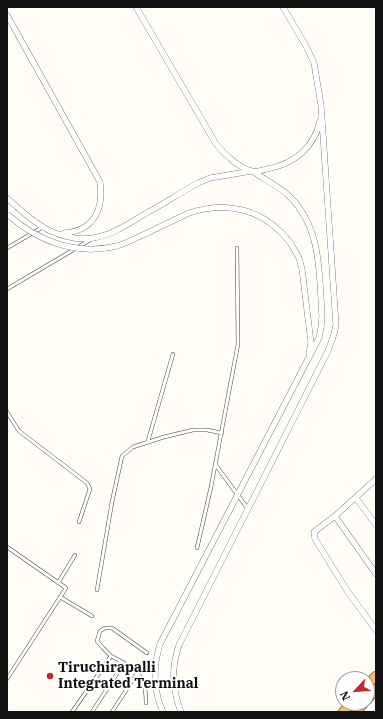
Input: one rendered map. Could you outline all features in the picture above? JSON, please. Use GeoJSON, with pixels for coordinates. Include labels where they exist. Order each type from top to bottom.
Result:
{"type":"FeatureCollection","features":[{"type":"Feature","properties":{"kind":"street"},"geometry":{"type":"LineString","coordinates":[[136,7],[216,144],[228,157],[287,194],[304,214],[315,239],[320,292],[321,328],[316,346],[160,644],[156,661],[155,678],[162,712]]}},
{"type":"Feature","properties":{"kind":"street"},"geometry":{"type":"LineString","coordinates":[[181,712],[173,687],[176,654],[179,645],[328,351],[334,334],[336,314],[321,105],[314,63],[306,46],[283,7]]}},
{"type":"Feature","properties":{"kind":"street"},"geometry":{"type":"LineString","coordinates":[[7,15],[100,182],[102,195],[101,202],[96,214],[88,224],[71,232],[58,233],[45,228]]}},
{"type":"Feature","properties":{"kind":"street"},"geometry":{"type":"LineString","coordinates":[[7,198],[19,210],[45,228],[59,234],[76,238],[91,239],[105,235],[119,229],[198,183],[210,178],[279,166],[296,159],[303,153],[317,131],[320,122],[321,105]]}},
{"type":"Feature","properties":{"kind":"street"},"geometry":{"type":"LineString","coordinates":[[7,214],[25,229],[47,241],[58,245],[92,249],[118,246],[189,213],[199,210],[211,208],[232,208],[253,213],[263,218],[283,233],[292,244],[299,258],[302,269],[311,342],[310,352],[305,366]]}},
{"type":"Feature","properties":{"kind":"street"},"geometry":{"type":"LineString","coordinates":[[376,479],[335,516],[314,532],[315,539],[348,592],[376,630]]}},
{"type":"Feature","properties":{"kind":"street"},"geometry":{"type":"LineString","coordinates":[[356,498],[376,525]]}},
{"type":"Feature","properties":{"kind":"street"},"geometry":{"type":"LineString","coordinates":[[335,516],[376,574]]}},
{"type":"Feature","properties":{"kind":"lane"},"geometry":{"type":"LineString","coordinates":[[7,248],[45,228]]}},
{"type":"Feature","properties":{"kind":"lane"},"geometry":{"type":"LineString","coordinates":[[7,289],[91,239]]}},
{"type":"Feature","properties":{"kind":"lane"},"geometry":{"type":"LineString","coordinates":[[197,548],[222,433],[238,344],[237,248]]}},
{"type":"Feature","properties":{"kind":"lane"},"geometry":{"type":"LineString","coordinates":[[148,441],[173,354]]}},
{"type":"Feature","properties":{"kind":"lane"},"geometry":{"type":"LineString","coordinates":[[7,412],[19,431],[87,483],[90,489],[79,522]]}},
{"type":"Feature","properties":{"kind":"lane"},"geometry":{"type":"LineString","coordinates":[[96,590],[120,460],[122,456],[129,450],[148,441],[193,430],[207,430],[222,433]]}},
{"type":"Feature","properties":{"kind":"lane"},"geometry":{"type":"LineString","coordinates":[[215,464],[248,509]]}},
{"type":"Feature","properties":{"kind":"lane"},"geometry":{"type":"LineString","coordinates":[[7,547],[66,588],[7,679]]}},
{"type":"Feature","properties":{"kind":"lane"},"geometry":{"type":"LineString","coordinates":[[58,583],[75,555]]}},
{"type":"Feature","properties":{"kind":"lane"},"geometry":{"type":"LineString","coordinates":[[60,597],[92,616]]}},
{"type":"Feature","properties":{"kind":"lane"},"geometry":{"type":"LineString","coordinates":[[146,653],[112,628],[105,628],[100,631],[97,641],[102,648],[111,656],[138,672],[144,686],[146,702]]}},
{"type":"Feature","properties":{"kind":"lane"},"geometry":{"type":"LineString","coordinates":[[72,712],[111,656]]}},
{"type":"Feature","properties":{"kind":"lane"},"geometry":{"type":"LineString","coordinates":[[92,712],[124,663]]}},
{"type":"Feature","properties":{"kind":"lane"},"geometry":{"type":"LineString","coordinates":[[112,712],[138,672]]}},
{"type":"Feature","properties":{"kind":"place","name":"Tiruchirapalli Integrated Terminal"},"geometry":{"type":"Point","coordinates":[50,676]}}]}
